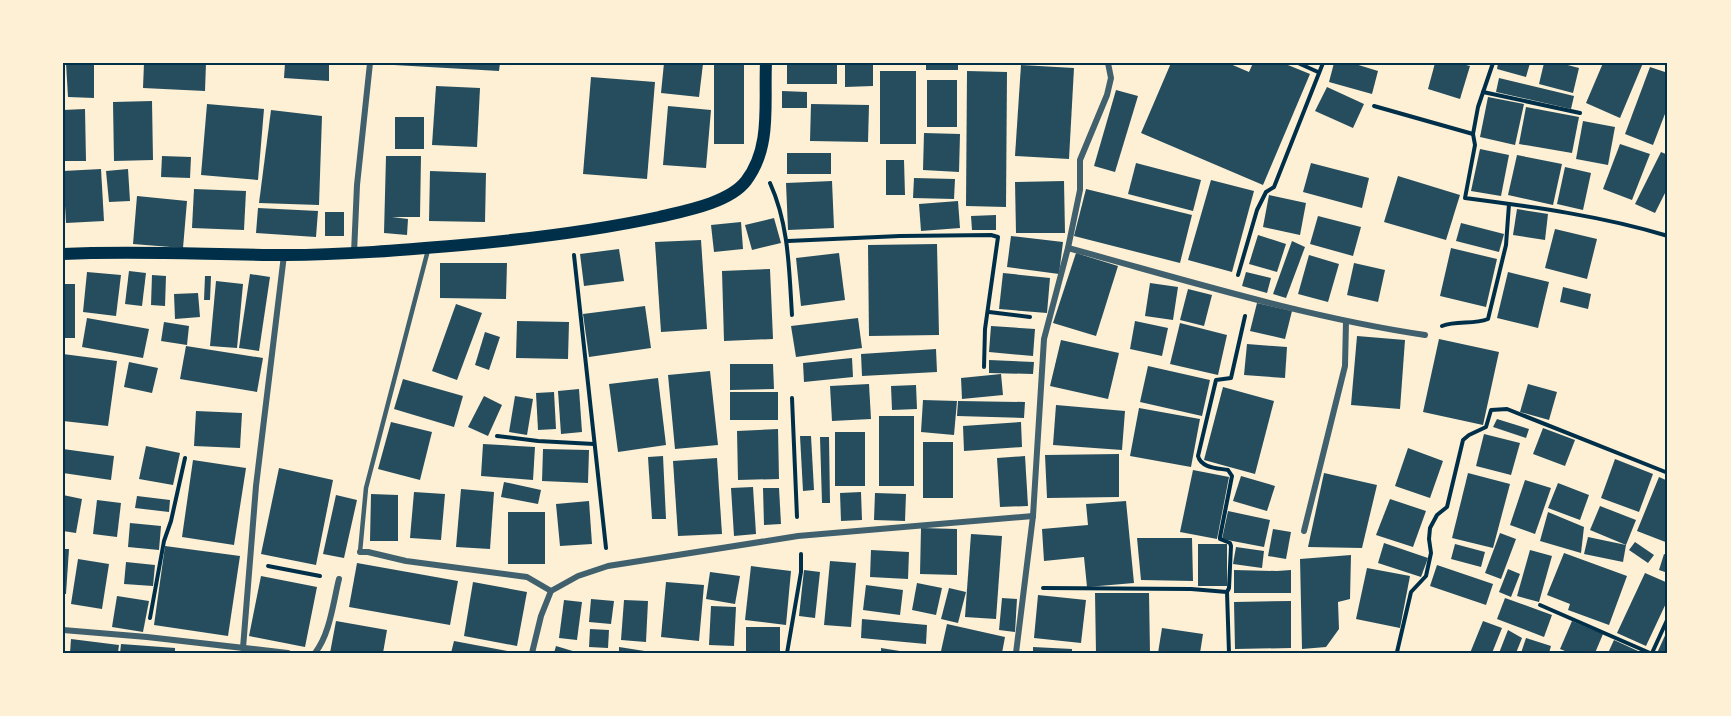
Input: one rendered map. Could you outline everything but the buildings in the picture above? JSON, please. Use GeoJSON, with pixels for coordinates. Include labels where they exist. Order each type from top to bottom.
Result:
{"type":"FeatureCollection","features":[{"type":"Feature","properties":{"kind":"main road"},"geometry":{"type":"LineString","coordinates":[[63,254],[112,252],[284,255],[354,253],[572,233],[619,226],[673,213],[724,198],[745,182],[759,157],[764,137],[766,63]]}},
{"type":"Feature","properties":{"kind":"street"},"geometry":{"type":"LineString","coordinates":[[354,253],[357,185],[370,63]]}},
{"type":"Feature","properties":{"kind":"street"},"geometry":{"type":"LineString","coordinates":[[1016,653],[1033,516],[1044,339],[1068,248],[1080,190],[1080,160],[1107,95],[1111,78],[1108,63]]}},
{"type":"Feature","properties":{"kind":"street"},"geometry":{"type":"LineString","coordinates":[[1068,248],[1249,298],[1346,321],[1425,335]]}},
{"type":"Feature","properties":{"kind":"street"},"geometry":{"type":"LineString","coordinates":[[243,648],[256,486],[284,255]]}},
{"type":"Feature","properties":{"kind":"street"},"geometry":{"type":"LineString","coordinates":[[1304,531],[1345,366],[1346,321]]}},
{"type":"Feature","properties":{"kind":"street"},"geometry":{"type":"LineString","coordinates":[[532,653],[550,591],[578,576],[608,566],[798,536],[1033,516]]}},
{"type":"Feature","properties":{"kind":"street"},"geometry":{"type":"LineString","coordinates":[[360,552],[406,561],[527,577],[550,591]]}},
{"type":"Feature","properties":{"kind":"street"},"geometry":{"type":"LineString","coordinates":[[315,653],[328,626],[339,579]]}},
{"type":"Feature","properties":{"kind":"street"},"geometry":{"type":"LineString","coordinates":[[63,630],[288,653]]}},
{"type":"Feature","properties":{"kind":"lane"},"geometry":{"type":"LineString","coordinates":[[360,552],[366,488],[428,248]]}},
{"type":"Feature","properties":{"kind":"path"},"geometry":{"type":"LineString","coordinates":[[1298,63],[1318,72]]}},
{"type":"Feature","properties":{"kind":"path"},"geometry":{"type":"LineString","coordinates":[[1232,293],[1257,210],[1266,192],[1274,188],[1323,63]]}},
{"type":"Feature","properties":{"kind":"path"},"geometry":{"type":"LineString","coordinates":[[1493,63],[1478,107],[1473,134],[1475,145],[1465,198],[1581,214],[1668,236]]}},
{"type":"Feature","properties":{"kind":"path"},"geometry":{"type":"LineString","coordinates":[[1483,92],[1580,113]]}},
{"type":"Feature","properties":{"kind":"path"},"geometry":{"type":"LineString","coordinates":[[1374,106],[1473,134]]}},
{"type":"Feature","properties":{"kind":"path"},"geometry":{"type":"LineString","coordinates":[[759,157],[777,199],[788,242],[792,315]]}},
{"type":"Feature","properties":{"kind":"path"},"geometry":{"type":"LineString","coordinates":[[1425,335],[1446,324],[1478,323],[1488,319],[1506,245],[1509,204]]}},
{"type":"Feature","properties":{"kind":"path"},"geometry":{"type":"LineString","coordinates":[[572,233],[608,566]]}},
{"type":"Feature","properties":{"kind":"path"},"geometry":{"type":"LineString","coordinates":[[788,242],[900,236],[992,235],[998,237],[985,329],[984,367]]}},
{"type":"Feature","properties":{"kind":"path"},"geometry":{"type":"LineString","coordinates":[[1229,653],[1227,592],[1231,546],[1220,537],[1232,476],[1228,470],[1203,465],[1198,456],[1216,380],[1231,378],[1249,298]]}},
{"type":"Feature","properties":{"kind":"path"},"geometry":{"type":"LineString","coordinates":[[989,312],[1050,320]]}},
{"type":"Feature","properties":{"kind":"path"},"geometry":{"type":"LineString","coordinates":[[788,653],[801,572],[792,398]]}},
{"type":"Feature","properties":{"kind":"path"},"geometry":{"type":"LineString","coordinates":[[1397,652],[1411,592],[1426,576],[1431,553],[1430,528],[1437,515],[1447,507],[1463,440],[1486,427],[1491,410],[1507,409],[1668,473]]}},
{"type":"Feature","properties":{"kind":"path"},"geometry":{"type":"LineString","coordinates":[[496,436],[594,444]]}},
{"type":"Feature","properties":{"kind":"path"},"geometry":{"type":"LineString","coordinates":[[147,637],[164,542],[185,458]]}},
{"type":"Feature","properties":{"kind":"path"},"geometry":{"type":"LineString","coordinates":[[250,563],[339,579]]}},
{"type":"Feature","properties":{"kind":"path"},"geometry":{"type":"LineString","coordinates":[[1025,588],[1191,589],[1227,592]]}},
{"type":"Feature","properties":{"kind":"path"},"geometry":{"type":"LineString","coordinates":[[1540,605],[1651,653],[1668,618]]}},
{"type":"Feature","properties":{"kind":"path"},"geometry":{"type":"LineString","coordinates":[[1387,653],[1414,653]]}}]}
